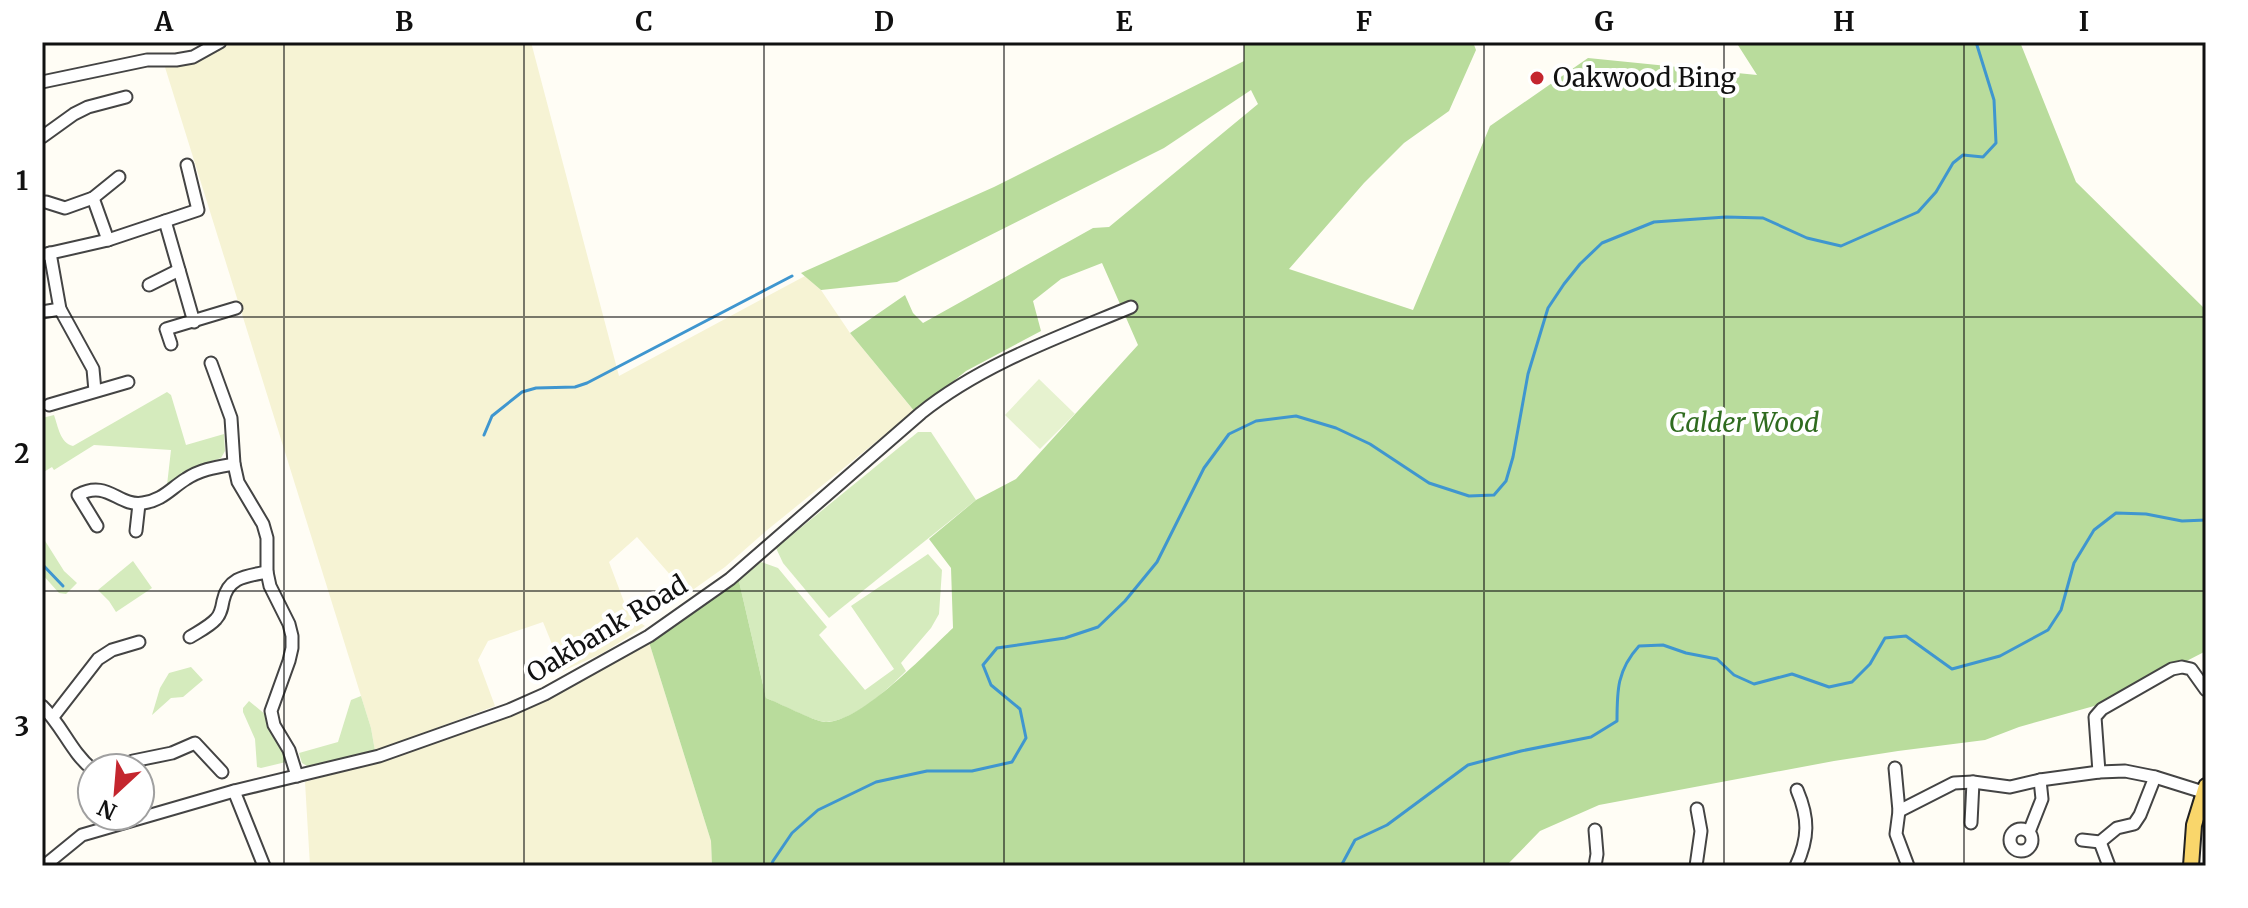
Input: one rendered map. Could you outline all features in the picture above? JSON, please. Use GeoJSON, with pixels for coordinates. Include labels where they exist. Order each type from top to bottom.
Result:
{"type":"FeatureCollection","features":[{"type":"Feature","properties":{"kind":"main road"},"geometry":{"type":"LineString","coordinates":[[2191,866],[2194,825],[2205,789]]}},
{"type":"Feature","properties":{"kind":"street"},"geometry":{"type":"LineString","coordinates":[[42,82],[147,60],[193,57],[220,42]]}},
{"type":"Feature","properties":{"kind":"street"},"geometry":{"type":"LineString","coordinates":[[42,137],[88,107],[126,97]]}},
{"type":"Feature","properties":{"kind":"street"},"geometry":{"type":"LineString","coordinates":[[95,391],[93,369],[60,309],[46,254],[108,240],[198,210],[187,165]]}},
{"type":"Feature","properties":{"kind":"street"},"geometry":{"type":"LineString","coordinates":[[46,202],[65,208],[93,198],[119,177]]}},
{"type":"Feature","properties":{"kind":"street"},"geometry":{"type":"LineString","coordinates":[[93,198],[108,240]]}},
{"type":"Feature","properties":{"kind":"street"},"geometry":{"type":"LineString","coordinates":[[165,221],[194,322]]}},
{"type":"Feature","properties":{"kind":"street"},"geometry":{"type":"LineString","coordinates":[[149,285],[179,270]]}},
{"type":"Feature","properties":{"kind":"street","name":"Oakbank Road"},"geometry":{"type":"LineString","coordinates":[[156,812],[379,756],[545,694],[649,636],[730,579],[921,413],[944,397],[978,375],[1027,351],[1131,307]]}},
{"type":"Feature","properties":{"kind":"street"},"geometry":{"type":"LineString","coordinates":[[171,344],[166,329],[236,308]]}},
{"type":"Feature","properties":{"kind":"street"},"geometry":{"type":"LineString","coordinates":[[42,312],[60,309]]}},
{"type":"Feature","properties":{"kind":"street"},"geometry":{"type":"LineString","coordinates":[[211,363],[231,418],[234,464],[242,490],[263,524],[267,538],[270,586],[289,624],[292,648],[271,711],[274,725],[289,750],[297,776]]}},
{"type":"Feature","properties":{"kind":"street"},"geometry":{"type":"LineString","coordinates":[[49,405],[128,382]]}},
{"type":"Feature","properties":{"kind":"street"},"geometry":{"type":"LineString","coordinates":[[97,526],[78,495],[85,491],[101,489],[139,504],[160,499],[201,471],[234,464]]}},
{"type":"Feature","properties":{"kind":"street"},"geometry":{"type":"LineString","coordinates":[[136,531],[139,504]]}},
{"type":"Feature","properties":{"kind":"street"},"geometry":{"type":"LineString","coordinates":[[190,637],[217,618],[231,583],[240,577],[267,572]]}},
{"type":"Feature","properties":{"kind":"street"},"geometry":{"type":"LineString","coordinates":[[53,717],[98,659],[112,650],[139,642]]}},
{"type":"Feature","properties":{"kind":"street"},"geometry":{"type":"LineString","coordinates":[[2099,772],[2095,717],[2102,709],[2172,669],[2182,667],[2191,669],[2206,690]]}},
{"type":"Feature","properties":{"kind":"street"},"geometry":{"type":"LineString","coordinates":[[42,706],[76,752]]}},
{"type":"Feature","properties":{"kind":"street"},"geometry":{"type":"LineString","coordinates":[[156,756],[195,743],[222,772]]}},
{"type":"Feature","properties":{"kind":"street"},"geometry":{"type":"LineString","coordinates":[[1895,768],[1899,811],[1896,834],[1908,866]]}},
{"type":"Feature","properties":{"kind":"street"},"geometry":{"type":"LineString","coordinates":[[1899,811],[1954,783],[2010,787],[2099,772],[2125,771],[2205,789]]}},
{"type":"Feature","properties":{"kind":"street"},"geometry":{"type":"LineString","coordinates":[[2082,840],[2100,842],[2117,828],[2134,824],[2155,777]]}},
{"type":"Feature","properties":{"kind":"street"},"geometry":{"type":"LineString","coordinates":[[2029,832],[2042,799],[2040,780]]}},
{"type":"Feature","properties":{"kind":"street"},"geometry":{"type":"LineString","coordinates":[[1971,823],[1973,782]]}},
{"type":"Feature","properties":{"kind":"street"},"geometry":{"type":"LineString","coordinates":[[1796,866],[1807,829],[1806,811],[1797,790]]}},
{"type":"Feature","properties":{"kind":"street"},"geometry":{"type":"LineString","coordinates":[[234,791],[264,866]]}},
{"type":"Feature","properties":{"kind":"street"},"geometry":{"type":"LineString","coordinates":[[1696,866],[1701,831],[1697,809]]}},
{"type":"Feature","properties":{"kind":"street","name":"Oakbank Road"},"geometry":{"type":"LineString","coordinates":[[44,866],[82,835],[91,832]]}},
{"type":"Feature","properties":{"kind":"street"},"geometry":{"type":"LineString","coordinates":[[1592,837],[1597,854],[1595,866]]}},
{"type":"Feature","properties":{"kind":"street"},"geometry":{"type":"LineString","coordinates":[[2100,842],[2109,866]]}},
{"type":"Feature","properties":{"kind":"shaded area"},"geometry":{"type":"Polygon","coordinates":[[[224,42],[531,42],[619,376],[805,276],[821,290],[850,333],[914,411],[725,567],[687,594],[637,537],[609,562],[629,615],[645,626],[603,653],[563,671],[543,622],[488,641],[478,660],[495,706],[375,751],[371,728],[164,64],[224,42]]]}},
{"type":"Feature","properties":{"kind":"shaded area"},"geometry":{"type":"Polygon","coordinates":[[[649,642],[711,841],[712,866],[310,866],[305,782],[380,761],[524,710],[649,642]]]}},
{"type":"Feature","properties":{"kind":"green space","name":"Calder Wood"},"geometry":{"type":"Polygon","coordinates":[[[1244,42],[1473,42],[1476,50],[1449,111],[1404,143],[1364,183],[1289,269],[1413,310],[1490,126],[1588,58],[1757,75],[1736,42],[2020,42],[2076,182],[2206,310],[2206,651],[2105,703],[2019,727],[1985,740],[1834,761],[1599,805],[1540,831],[1506,866],[712,866],[711,841],[649,642],[738,577],[766,698],[824,722],[839,720],[855,712],[892,685],[953,628],[951,568],[929,539],[976,500],[1016,479],[1138,345],[1102,263],[1061,279],[1033,301],[1041,331],[966,371],[915,412],[850,333],[905,295],[913,313],[923,323],[1093,228],[1109,227],[1258,104],[1251,90],[1164,148],[897,282],[821,290],[801,273],[994,187],[1244,61],[1244,42]]]}},
{"type":"Feature","properties":{"kind":"green space"},"geometry":{"type":"Polygon","coordinates":[[[1039,379],[1075,414],[1040,449],[1005,415],[1039,379]]]}},
{"type":"Feature","properties":{"kind":"green space"},"geometry":{"type":"Polygon","coordinates":[[[167,392],[171,395],[186,445],[224,434],[225,451],[221,458],[188,469],[167,485],[171,450],[94,445],[54,470],[52,467],[42,473],[42,418],[54,415],[62,438],[73,446],[167,392]]]}},
{"type":"Feature","properties":{"kind":"green space"},"geometry":{"type":"Polygon","coordinates":[[[918,432],[931,432],[976,500],[829,618],[783,563],[776,548],[918,432]]]}},
{"type":"Feature","properties":{"kind":"green space"},"geometry":{"type":"Polygon","coordinates":[[[42,536],[64,571],[77,583],[66,594],[59,593],[42,574],[42,536]]]}},
{"type":"Feature","properties":{"kind":"green space"},"geometry":{"type":"Polygon","coordinates":[[[928,554],[942,570],[939,614],[901,663],[906,671],[889,687],[859,710],[826,722],[766,698],[738,577],[761,562],[778,568],[827,627],[819,635],[865,690],[894,669],[851,606],[928,554]]]}},
{"type":"Feature","properties":{"kind":"green space"},"geometry":{"type":"Polygon","coordinates":[[[133,561],[152,588],[116,612],[98,590],[133,561]]]}},
{"type":"Feature","properties":{"kind":"green space"},"geometry":{"type":"Polygon","coordinates":[[[191,667],[203,680],[183,697],[171,698],[152,715],[160,688],[169,673],[191,667]]]}},
{"type":"Feature","properties":{"kind":"green space"},"geometry":{"type":"Polygon","coordinates":[[[361,696],[375,751],[315,765],[302,763],[299,753],[338,742],[351,700],[361,696]]]}},
{"type":"Feature","properties":{"kind":"green space"},"geometry":{"type":"Polygon","coordinates":[[[249,701],[266,715],[272,734],[284,750],[286,762],[257,767],[255,739],[243,712],[249,701]]]}},
{"type":"Feature","properties":{"kind":"waterway"},"geometry":{"type":"LineString","coordinates":[[771,866],[792,833],[818,810],[876,782],[927,771],[972,771],[1012,762],[1026,738],[1020,709],[991,685],[983,665],[997,648],[1065,638],[1098,627],[1125,601],[1157,562],[1204,468],[1229,434],[1256,421],[1296,416],[1336,428],[1370,444],[1429,483],[1469,496],[1494,495],[1506,481],[1513,457],[1528,374],[1548,308],[1580,264],[1602,243],[1654,222],[1726,217],[1763,218],[1807,238],[1841,246],[1918,212],[1936,192],[1953,163],[1963,155],[1983,157],[1996,143],[1994,100],[1976,42]]}},
{"type":"Feature","properties":{"kind":"waterway"},"geometry":{"type":"LineString","coordinates":[[484,435],[492,416],[522,392],[587,383],[792,276]]}},
{"type":"Feature","properties":{"kind":"waterway"},"geometry":{"type":"LineString","coordinates":[[1341,866],[1355,840],[1387,825],[1468,765],[1591,737],[1617,721],[1622,672],[1639,646],[1663,645],[1717,659],[1734,675],[1754,684],[1792,674],[1829,687],[1852,682],[1870,664],[1885,638],[1906,636],[1952,669],[2000,656],[2048,630],[2061,610],[2074,563],[2094,530],[2116,513],[2146,514],[2182,521],[2206,520]]}},
{"type":"Feature","properties":{"kind":"waterway"},"geometry":{"type":"LineString","coordinates":[[42,564],[63,586]]}},
{"type":"Feature","properties":{"kind":"place","name":"Oakwood Bing"},"geometry":{"type":"Point","coordinates":[1537,78]}}]}
